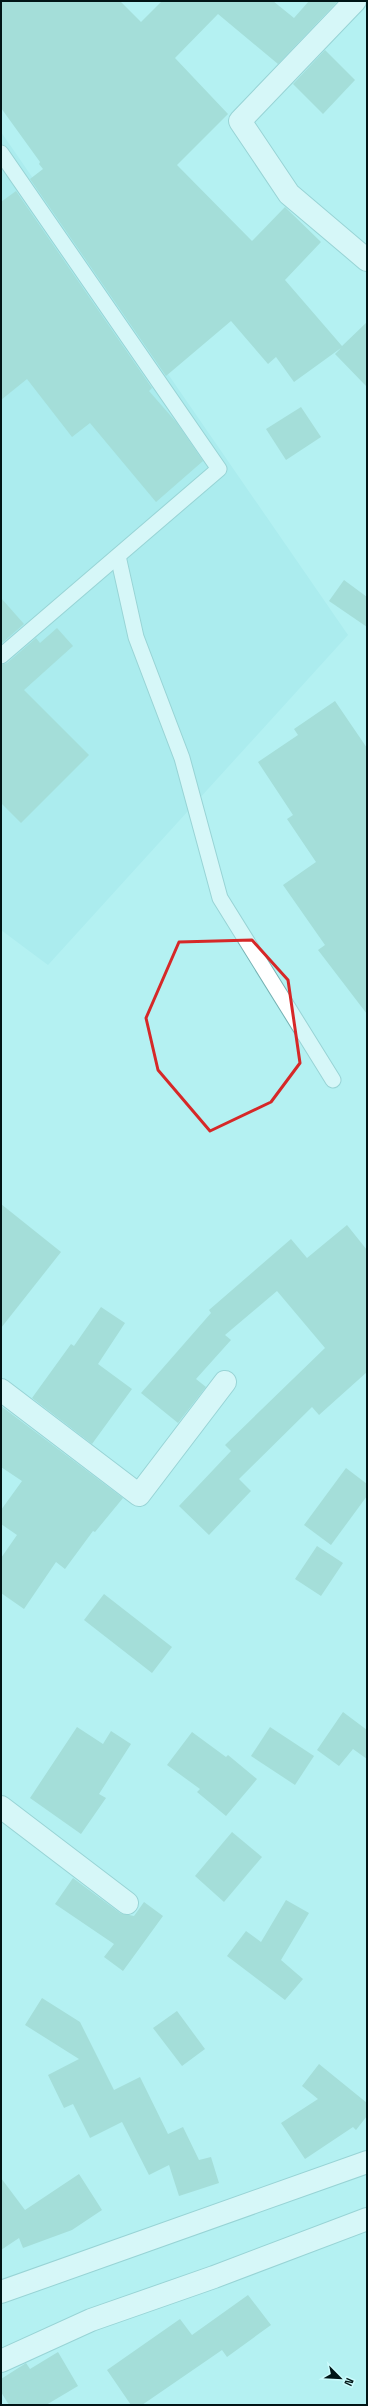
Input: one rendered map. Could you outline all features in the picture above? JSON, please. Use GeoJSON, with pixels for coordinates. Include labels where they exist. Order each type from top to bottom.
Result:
{"type":"FeatureCollection","features":[{"type":"Feature","properties":{"kind":"street"},"geometry":{"type":"LineString","coordinates":[[355,1],[240,121],[289,194],[367,260]]}},
{"type":"Feature","properties":{"kind":"street"},"geometry":{"type":"LineString","coordinates":[[1,1390],[139,1495],[225,1382]]}},
{"type":"Feature","properties":{"kind":"street"},"geometry":{"type":"LineString","coordinates":[[1,1806],[127,1903]]}},
{"type":"Feature","properties":{"kind":"street"},"geometry":{"type":"LineString","coordinates":[[1,2292],[367,2162]]}},
{"type":"Feature","properties":{"kind":"street"},"geometry":{"type":"LineString","coordinates":[[1,2361],[91,2320],[214,2277],[367,2219]]}},
{"type":"Feature","properties":{"kind":"lane"},"geometry":{"type":"LineString","coordinates":[[1,153],[219,469],[1,656]]}},
{"type":"Feature","properties":{"kind":"lane"},"geometry":{"type":"LineString","coordinates":[[118,556],[136,637],[182,758],[220,898],[333,1080]]}},
{"type":"Feature","properties":{"kind":"highlighted area"},"geometry":{"type":"Polygon","coordinates":[[[252,940],[288,980],[300,1063],[271,1102],[210,1131],[158,1070],[146,1018],[179,942],[252,940]]]}},
{"type":"Feature","properties":{"kind":"shaded area"},"geometry":{"type":"Polygon","coordinates":[[[1,132],[348,635],[48,965],[1,930],[1,132]]]}},
{"type":"Feature","properties":{"kind":"building"},"geometry":{"type":"Polygon","coordinates":[[[1,1],[120,1],[141,22],[162,1],[273,1],[294,18],[309,1],[338,1],[278,64],[218,14],[175,58],[228,114],[177,165],[252,241],[285,207],[321,242],[285,280],[342,346],[367,322],[367,387],[335,354],[341,348],[294,382],[276,357],[268,364],[231,321],[166,376],[30,179],[43,169],[39,164],[40,162],[1,108],[1,1]]]}},
{"type":"Feature","properties":{"kind":"building"},"geometry":{"type":"Polygon","coordinates":[[[325,50],[355,80],[323,114],[293,84],[325,50]]]}},
{"type":"Feature","properties":{"kind":"building"},"geometry":{"type":"Polygon","coordinates":[[[16,191],[152,388],[149,391],[177,423],[203,461],[156,502],[90,423],[72,437],[27,379],[1,400],[1,202],[16,191]]]}},
{"type":"Feature","properties":{"kind":"building"},"geometry":{"type":"Polygon","coordinates":[[[301,407],[321,437],[286,460],[266,429],[301,407]]]}},
{"type":"Feature","properties":{"kind":"building"},"geometry":{"type":"Polygon","coordinates":[[[344,580],[367,597],[367,627],[329,601],[344,580]]]}},
{"type":"Feature","properties":{"kind":"building"},"geometry":{"type":"Polygon","coordinates":[[[1,598],[24,624],[1,644],[1,598]]]}},
{"type":"Feature","properties":{"kind":"building"},"geometry":{"type":"Polygon","coordinates":[[[57,628],[73,646],[24,690],[89,755],[21,823],[1,803],[1,665],[7,663],[36,638],[40,643],[57,628]]]}},
{"type":"Feature","properties":{"kind":"building"},"geometry":{"type":"Polygon","coordinates":[[[335,701],[367,748],[367,1014],[318,950],[325,945],[283,885],[316,862],[287,819],[293,815],[258,762],[298,735],[294,729],[335,701]]]}},
{"type":"Feature","properties":{"kind":"building"},"geometry":{"type":"Polygon","coordinates":[[[1,1204],[61,1252],[1,1328],[1,1204]]]}},
{"type":"Feature","properties":{"kind":"building"},"geometry":{"type":"Polygon","coordinates":[[[347,1225],[367,1250],[367,1372],[319,1415],[312,1407],[239,1479],[251,1491],[209,1535],[179,1506],[231,1451],[225,1445],[325,1348],[277,1291],[225,1335],[231,1340],[196,1379],[206,1387],[178,1423],[141,1393],[211,1313],[209,1310],[291,1239],[307,1258],[347,1225]]]}},
{"type":"Feature","properties":{"kind":"building"},"geometry":{"type":"Polygon","coordinates":[[[101,1307],[125,1323],[98,1364],[132,1389],[92,1444],[32,1398],[71,1344],[74,1346],[101,1307]]]}},
{"type":"Feature","properties":{"kind":"building"},"geometry":{"type":"Polygon","coordinates":[[[1,1406],[123,1498],[95,1532],[93,1531],[65,1569],[56,1562],[24,1609],[1,1593],[1,1558],[17,1535],[1,1524],[1,1510],[22,1481],[1,1467],[1,1406]]]}},
{"type":"Feature","properties":{"kind":"building"},"geometry":{"type":"Polygon","coordinates":[[[346,1468],[367,1484],[367,1496],[331,1545],[304,1525],[346,1468]]]}},
{"type":"Feature","properties":{"kind":"building"},"geometry":{"type":"Polygon","coordinates":[[[317,1546],[343,1563],[321,1596],[295,1579],[317,1546]]]}},
{"type":"Feature","properties":{"kind":"building"},"geometry":{"type":"Polygon","coordinates":[[[104,1594],[172,1647],[152,1673],[84,1620],[104,1594]]]}},
{"type":"Feature","properties":{"kind":"building"},"geometry":{"type":"Polygon","coordinates":[[[343,1712],[367,1730],[367,1759],[353,1749],[339,1766],[317,1750],[343,1712]]]}},
{"type":"Feature","properties":{"kind":"building"},"geometry":{"type":"Polygon","coordinates":[[[77,1727],[103,1744],[111,1731],[131,1744],[99,1794],[106,1798],[81,1834],[30,1798],[77,1727]]]}},
{"type":"Feature","properties":{"kind":"building"},"geometry":{"type":"Polygon","coordinates":[[[270,1727],[314,1756],[295,1785],[251,1756],[270,1727]]]}},
{"type":"Feature","properties":{"kind":"building"},"geometry":{"type":"Polygon","coordinates":[[[192,1732],[226,1757],[228,1755],[257,1779],[226,1816],[197,1792],[200,1789],[167,1765],[192,1732]]]}},
{"type":"Feature","properties":{"kind":"building"},"geometry":{"type":"Polygon","coordinates":[[[232,1832],[262,1857],[224,1902],[195,1876],[232,1832]]]}},
{"type":"Feature","properties":{"kind":"building"},"geometry":{"type":"Polygon","coordinates":[[[73,1878],[120,1913],[134,1916],[144,1902],[163,1916],[123,1971],[104,1957],[114,1944],[55,1904],[73,1878]]]}},
{"type":"Feature","properties":{"kind":"building"},"geometry":{"type":"Polygon","coordinates":[[[286,1900],[309,1913],[281,1960],[303,1979],[285,2000],[227,1956],[246,1931],[261,1942],[286,1900]]]}},
{"type":"Feature","properties":{"kind":"building"},"geometry":{"type":"Polygon","coordinates":[[[42,1998],[80,2022],[114,2090],[140,2077],[168,2134],[183,2127],[199,2160],[211,2157],[219,2183],[179,2196],[169,2165],[149,2175],[122,2122],[90,2138],[73,2104],[64,2108],[48,2075],[79,2059],[25,2025],[42,1998]]]}},
{"type":"Feature","properties":{"kind":"building"},"geometry":{"type":"Polygon","coordinates":[[[177,2011],[205,2049],[182,2066],[153,2028],[177,2011]]]}},
{"type":"Feature","properties":{"kind":"building"},"geometry":{"type":"Polygon","coordinates":[[[319,2064],[367,2103],[367,2116],[356,2130],[353,2127],[305,2159],[281,2123],[318,2099],[302,2086],[319,2064]]]}},
{"type":"Feature","properties":{"kind":"building"},"geometry":{"type":"Polygon","coordinates":[[[79,2174],[102,2210],[72,2230],[23,2248],[19,2238],[1,2250],[1,2178],[25,2210],[79,2174]]]}},
{"type":"Feature","properties":{"kind":"building"},"geometry":{"type":"Polygon","coordinates":[[[248,2295],[271,2325],[227,2357],[222,2350],[142,2405],[131,2405],[107,2370],[180,2319],[192,2335],[248,2295]]]}},
{"type":"Feature","properties":{"kind":"building"},"geometry":{"type":"Polygon","coordinates":[[[58,2352],[78,2386],[46,2405],[9,2405],[1,2392],[1,2379],[26,2363],[30,2369],[58,2352]]]}}]}
